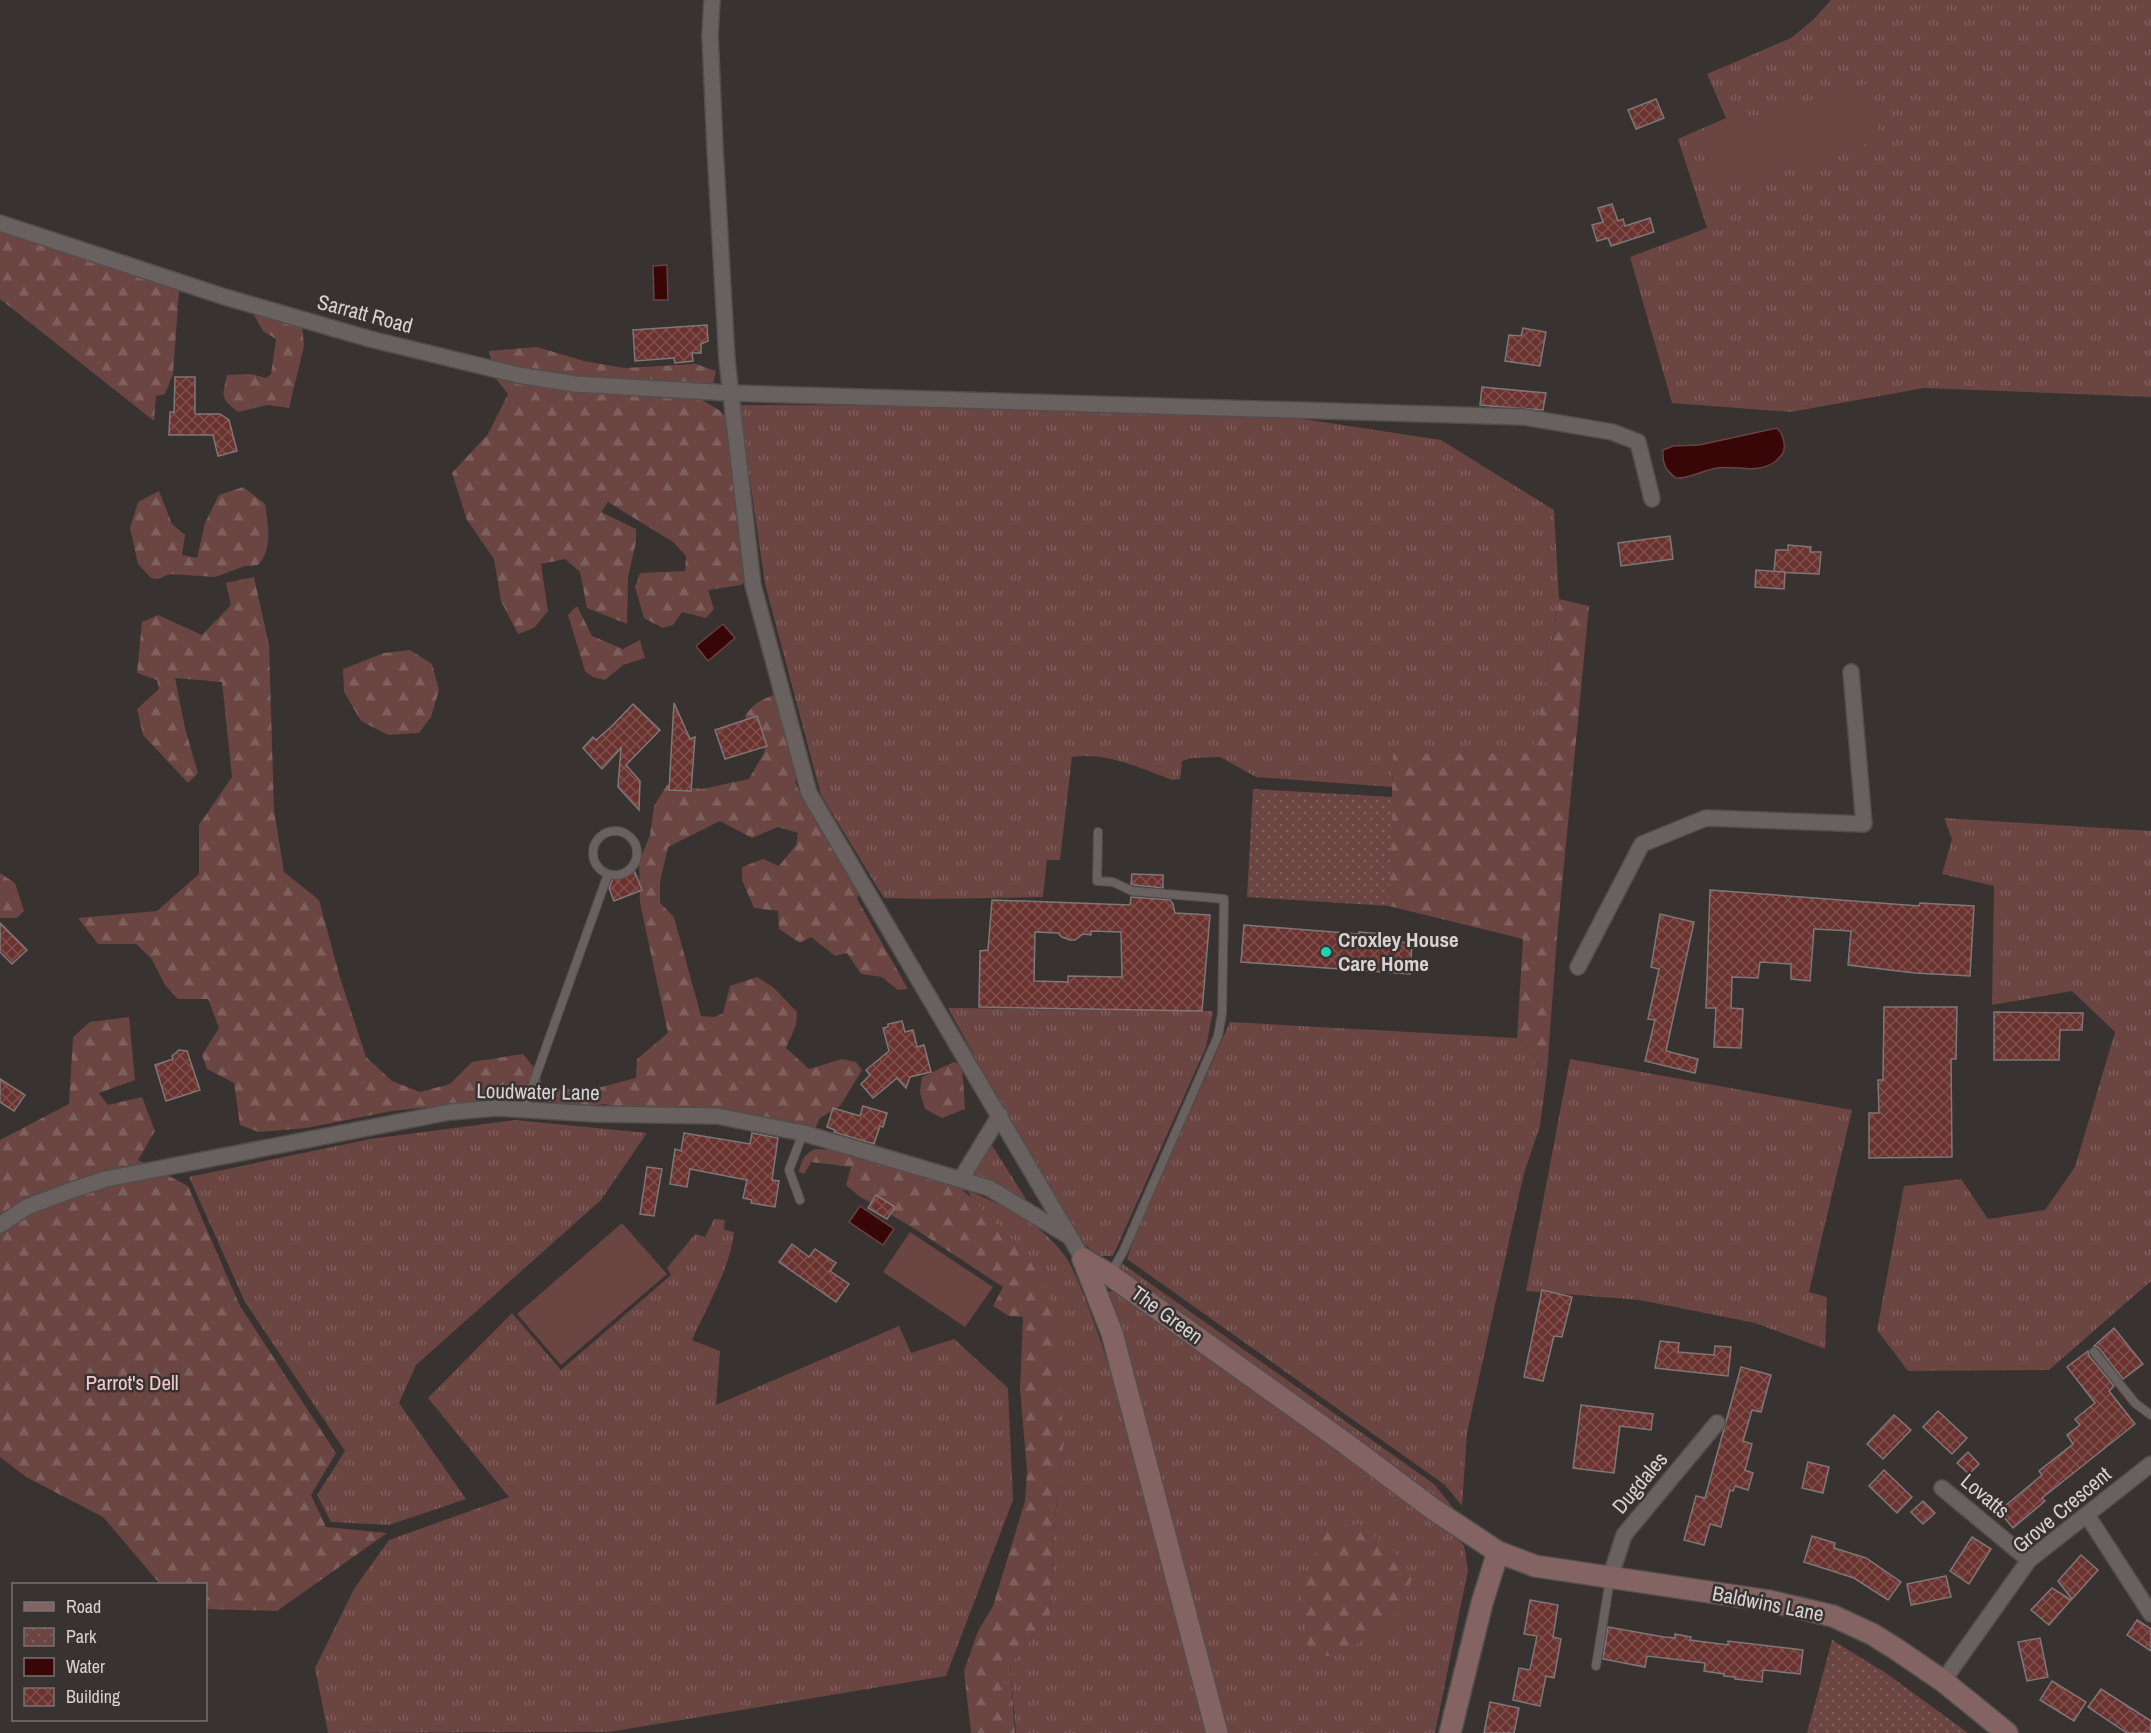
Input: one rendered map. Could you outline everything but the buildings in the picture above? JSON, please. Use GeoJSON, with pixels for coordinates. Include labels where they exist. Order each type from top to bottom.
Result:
{"type":"FeatureCollection","features":[{"type":"Feature","properties":{"kind":"street"},"geometry":{"type":"LineString","coordinates":[[712,0],[710,35],[715,148],[730,393],[753,585],[809,793],[1083,1259]]}},
{"type":"Feature","properties":{"kind":"street","name":"Sarratt Road"},"geometry":{"type":"LineString","coordinates":[[0,223],[270,310],[370,339],[518,375],[575,384],[730,393],[1524,417],[1612,432],[1638,442],[1652,499]]}},
{"type":"Feature","properties":{"kind":"street"},"geometry":{"type":"LineString","coordinates":[[1578,967],[1642,844],[1706,818],[1864,824],[1851,672]]}},
{"type":"Feature","properties":{"kind":"street","name":"Loudwater Lane"},"geometry":{"type":"LineString","coordinates":[[0,1225],[27,1207],[106,1179],[450,1112],[496,1108],[596,1114],[717,1116],[803,1133],[989,1188],[1069,1236]]}},
{"type":"Feature","properties":{"kind":"street"},"geometry":{"type":"LineString","coordinates":[[961,1179],[1000,1116]]}},
{"type":"Feature","properties":{"kind":"street","name":"The Green"},"geometry":{"type":"LineString","coordinates":[[1083,1259],[1110,1275],[1345,1443],[1433,1509],[1498,1552]]}},
{"type":"Feature","properties":{"kind":"street","name":"The Green"},"geometry":{"type":"LineString","coordinates":[[1083,1259],[1112,1334],[1217,1733]]}},
{"type":"Feature","properties":{"kind":"street","name":"Dugdales"},"geometry":{"type":"LineString","coordinates":[[1610,1578],[1624,1535],[1717,1423]]}},
{"type":"Feature","properties":{"kind":"street","name":"Grove Crescent"},"geometry":{"type":"LineString","coordinates":[[1943,1681],[2029,1560],[2151,1464]]}},
{"type":"Feature","properties":{"kind":"street","name":"Lovatts"},"geometry":{"type":"LineString","coordinates":[[1942,1488],[2029,1560]]}},
{"type":"Feature","properties":{"kind":"street"},"geometry":{"type":"LineString","coordinates":[[2087,1515],[2151,1614]]}},
{"type":"Feature","properties":{"kind":"street"},"geometry":{"type":"LineString","coordinates":[[1450,1733],[1482,1604],[1498,1552]]}},
{"type":"Feature","properties":{"kind":"street","name":"Baldwins Lane"},"geometry":{"type":"LineString","coordinates":[[1498,1552],[1535,1566],[1769,1601],[1833,1616],[1872,1634],[1943,1681],[2007,1733]]}},
{"type":"Feature","properties":{"kind":"lane"},"geometry":{"type":"LineString","coordinates":[[618,832],[625,834],[635,844],[636,858],[629,870],[623,874],[608,874],[602,871],[593,860],[594,845],[604,834],[618,832]]}},
{"type":"Feature","properties":{"kind":"lane"},"geometry":{"type":"LineString","coordinates":[[1098,832],[1097,881],[1113,882],[1132,891],[1224,899],[1222,1014],[1218,1036],[1123,1252],[1110,1275]]}},
{"type":"Feature","properties":{"kind":"lane"},"geometry":{"type":"LineString","coordinates":[[524,1109],[608,874]]}},
{"type":"Feature","properties":{"kind":"lane"},"geometry":{"type":"LineString","coordinates":[[800,1200],[789,1170],[803,1133]]}},
{"type":"Feature","properties":{"kind":"lane"},"geometry":{"type":"LineString","coordinates":[[2094,1352],[2135,1403],[2151,1415]]}},
{"type":"Feature","properties":{"kind":"lane"},"geometry":{"type":"LineString","coordinates":[[1596,1666],[1610,1578]]}},
{"type":"Feature","properties":{"kind":"green space"},"geometry":{"type":"Polygon","coordinates":[[[1831,0],[2151,0],[2151,397],[1924,388],[1791,412],[1672,403],[1630,257],[1707,228],[1678,139],[1726,118],[1707,74],[1791,38],[1813,20],[1831,0]]]}},
{"type":"Feature","properties":{"kind":"green space"},"geometry":{"type":"Polygon","coordinates":[[[1866,84],[1882,139],[1717,189],[1701,135],[1866,84]]]}},
{"type":"Feature","properties":{"kind":"green space"},"geometry":{"type":"Polygon","coordinates":[[[0,229],[159,268],[179,291],[173,374],[165,394],[156,396],[154,421],[0,299],[0,229]]]}},
{"type":"Feature","properties":{"kind":"green space"},"geometry":{"type":"Polygon","coordinates":[[[252,311],[302,325],[304,346],[289,408],[267,405],[238,412],[225,400],[224,388],[227,375],[251,374],[266,378],[271,374],[276,339],[263,331],[252,311]]]}},
{"type":"Feature","properties":{"kind":"green space"},"geometry":{"type":"Polygon","coordinates":[[[537,347],[584,361],[624,368],[696,364],[716,371],[713,384],[685,383],[685,390],[719,410],[728,419],[753,574],[741,585],[708,590],[714,609],[706,618],[682,612],[673,625],[663,628],[644,618],[635,587],[640,573],[685,571],[686,556],[673,542],[608,502],[601,512],[636,529],[636,542],[628,577],[627,624],[587,608],[580,572],[565,559],[541,564],[548,611],[534,628],[518,634],[501,601],[494,559],[467,520],[452,473],[488,434],[508,394],[496,379],[489,351],[537,347]]]}},
{"type":"Feature","properties":{"kind":"green space"},"geometry":{"type":"Polygon","coordinates":[[[739,405],[1251,411],[1441,440],[1554,510],[1559,599],[1533,754],[1394,754],[1392,787],[1256,777],[1220,757],[1192,758],[1182,761],[1180,779],[1172,780],[1111,759],[1072,757],[1060,860],[1047,860],[1043,897],[884,898],[821,795],[765,584],[739,405]]]}},
{"type":"Feature","properties":{"kind":"green space"},"geometry":{"type":"Polygon","coordinates":[[[243,487],[265,504],[268,544],[263,559],[258,565],[245,566],[215,577],[170,574],[158,579],[151,578],[138,564],[130,528],[138,502],[159,491],[172,524],[185,535],[182,555],[197,558],[205,523],[219,495],[243,487]]]}},
{"type":"Feature","properties":{"kind":"green space"},"geometry":{"type":"Polygon","coordinates":[[[254,577],[269,645],[274,810],[284,872],[319,900],[341,981],[366,1057],[392,1081],[420,1092],[450,1084],[472,1062],[523,1054],[540,1075],[542,1088],[590,1090],[636,1078],[637,1059],[668,1033],[640,903],[639,862],[650,835],[654,806],[667,785],[702,789],[749,779],[765,751],[745,717],[761,700],[783,693],[804,768],[795,782],[800,793],[854,872],[863,881],[857,899],[908,989],[898,990],[882,977],[861,974],[847,953],[835,956],[811,937],[800,943],[779,929],[778,911],[754,908],[742,880],[742,867],[763,859],[779,866],[796,845],[798,833],[778,827],[752,838],[720,821],[668,847],[660,882],[660,903],[674,917],[701,1016],[715,1017],[723,1013],[730,986],[757,977],[773,987],[797,1012],[796,1025],[786,1048],[809,1069],[842,1059],[856,1062],[862,1070],[840,1106],[820,1118],[814,1131],[713,1116],[699,1107],[675,1107],[670,1116],[629,1115],[606,1104],[591,1106],[531,1100],[531,1097],[392,1111],[307,1128],[259,1132],[240,1125],[234,1083],[207,1069],[202,1055],[219,1028],[208,999],[178,999],[165,985],[151,958],[136,944],[98,944],[78,918],[157,911],[199,874],[199,825],[232,777],[222,682],[175,678],[185,728],[198,773],[188,783],[143,735],[137,709],[159,689],[157,680],[137,673],[142,622],[158,615],[202,635],[231,605],[226,583],[254,577]]]}},
{"type":"Feature","properties":{"kind":"green space"},"geometry":{"type":"Polygon","coordinates":[[[1559,599],[1589,606],[1557,937],[1547,1072],[1517,1038],[1523,939],[1389,906],[1393,754],[1533,753],[1559,599]]]}},
{"type":"Feature","properties":{"kind":"green space"},"geometry":{"type":"Polygon","coordinates":[[[577,606],[592,636],[623,649],[640,640],[645,658],[623,665],[605,680],[593,677],[585,671],[568,615],[577,606]]]}},
{"type":"Feature","properties":{"kind":"green space"},"geometry":{"type":"Polygon","coordinates":[[[410,650],[432,664],[439,690],[431,717],[419,733],[388,735],[361,721],[344,692],[343,669],[384,653],[410,650]]]}},
{"type":"Feature","properties":{"kind":"green space"},"geometry":{"type":"Polygon","coordinates":[[[1253,789],[1393,797],[1389,906],[1247,897],[1253,789]]]}},
{"type":"Feature","properties":{"kind":"green space"},"geometry":{"type":"Polygon","coordinates":[[[1944,818],[2151,831],[2151,1281],[2049,1370],[1908,1371],[1877,1330],[1904,1186],[1961,1179],[1988,1219],[2045,1210],[2075,1167],[2115,1032],[2072,991],[1992,1005],[1994,886],[1942,874],[1952,839],[1944,818]]]}},
{"type":"Feature","properties":{"kind":"green space"},"geometry":{"type":"Polygon","coordinates":[[[0,873],[15,883],[24,911],[17,918],[0,918],[0,873]]]}},
{"type":"Feature","properties":{"kind":"green space"},"geometry":{"type":"Polygon","coordinates":[[[948,1008],[1213,1011],[1206,1047],[1113,1256],[1098,1256],[1071,1232],[948,1008]]]}},
{"type":"Feature","properties":{"kind":"green space","name":"Parrot's Dell"},"geometry":{"type":"Polygon","coordinates":[[[129,1017],[135,1080],[99,1093],[108,1105],[142,1097],[155,1131],[138,1160],[188,1186],[240,1306],[336,1453],[311,1495],[326,1527],[387,1533],[277,1611],[207,1609],[207,1583],[159,1583],[103,1517],[26,1477],[0,1457],[0,1140],[69,1104],[73,1037],[90,1022],[129,1017]]]}},
{"type":"Feature","properties":{"kind":"green space"},"geometry":{"type":"Polygon","coordinates":[[[1230,1022],[1517,1038],[1547,1072],[1540,1126],[1524,1173],[1467,1433],[1462,1506],[1445,1485],[1127,1259],[1136,1233],[1230,1022]]]}},
{"type":"Feature","properties":{"kind":"green space"},"geometry":{"type":"Polygon","coordinates":[[[1570,1059],[1852,1110],[1809,1292],[1827,1297],[1825,1349],[1755,1323],[1640,1300],[1526,1291],[1570,1059]]]}},
{"type":"Feature","properties":{"kind":"green space"},"geometry":{"type":"Polygon","coordinates":[[[954,1062],[962,1065],[965,1109],[942,1118],[925,1109],[920,1092],[922,1077],[954,1062]]]}},
{"type":"Feature","properties":{"kind":"green space"},"geometry":{"type":"Polygon","coordinates":[[[515,1120],[647,1133],[601,1200],[416,1365],[399,1403],[466,1499],[389,1525],[331,1522],[317,1495],[345,1451],[245,1302],[189,1177],[370,1139],[515,1120]]]}},
{"type":"Feature","properties":{"kind":"green space"},"geometry":{"type":"Polygon","coordinates":[[[989,1144],[1026,1199],[1006,1193],[972,1173],[989,1144]]]}},
{"type":"Feature","properties":{"kind":"green space"},"geometry":{"type":"Polygon","coordinates":[[[815,1149],[836,1150],[962,1189],[1026,1252],[1051,1300],[1058,1321],[1060,1398],[1064,1442],[1055,1517],[1050,1615],[1010,1665],[1015,1733],[971,1733],[964,1671],[978,1631],[993,1606],[1025,1501],[1027,1470],[1020,1389],[1023,1317],[1009,1316],[993,1306],[1003,1287],[915,1229],[859,1196],[846,1185],[851,1167],[811,1162],[804,1174],[799,1172],[804,1158],[815,1149]]]}},
{"type":"Feature","properties":{"kind":"green space"},"geometry":{"type":"Polygon","coordinates":[[[968,1191],[1021,1216],[1045,1234],[1065,1256],[1077,1278],[1103,1348],[1130,1437],[1207,1733],[1016,1733],[1010,1665],[1050,1615],[1055,1517],[1064,1442],[1026,1316],[968,1191]]]}},
{"type":"Feature","properties":{"kind":"green space"},"geometry":{"type":"Polygon","coordinates":[[[714,1219],[725,1220],[724,1230],[734,1232],[732,1245],[717,1287],[692,1340],[720,1351],[716,1405],[899,1326],[911,1353],[954,1339],[1008,1388],[1013,1500],[946,1676],[609,1732],[328,1733],[315,1668],[354,1589],[389,1540],[509,1497],[428,1398],[512,1313],[561,1370],[671,1275],[667,1268],[695,1234],[705,1237],[714,1219]]]}},
{"type":"Feature","properties":{"kind":"green space"},"geometry":{"type":"Polygon","coordinates":[[[622,1223],[667,1274],[561,1365],[517,1314],[622,1223]]]}},
{"type":"Feature","properties":{"kind":"green space"},"geometry":{"type":"Polygon","coordinates":[[[910,1232],[993,1287],[965,1327],[883,1272],[910,1232]]]}},
{"type":"Feature","properties":{"kind":"green space"},"geometry":{"type":"Polygon","coordinates":[[[1117,1260],[1434,1484],[1453,1508],[1440,1505],[1121,1274],[1117,1260]]]}},
{"type":"Feature","properties":{"kind":"green space"},"geometry":{"type":"Polygon","coordinates":[[[1115,1291],[1458,1538],[1464,1546],[1468,1570],[1435,1733],[1218,1733],[1104,1292],[1115,1291]]]}},
{"type":"Feature","properties":{"kind":"green space"},"geometry":{"type":"Polygon","coordinates":[[[1359,1524],[1394,1551],[1413,1576],[1394,1622],[1335,1656],[1309,1655],[1301,1597],[1323,1528],[1359,1524]]]}},
{"type":"Feature","properties":{"kind":"green space"},"geometry":{"type":"Polygon","coordinates":[[[1832,1640],[1886,1673],[1968,1733],[1807,1733],[1832,1640]]]}},
{"type":"Feature","properties":{"kind":"water"},"geometry":{"type":"Polygon","coordinates":[[[667,265],[668,300],[654,300],[653,266],[667,265]]]}},
{"type":"Feature","properties":{"kind":"water"},"geometry":{"type":"Polygon","coordinates":[[[1777,428],[1783,438],[1784,452],[1776,461],[1762,468],[1725,467],[1676,478],[1669,472],[1663,459],[1663,450],[1673,446],[1699,445],[1777,428]]]}},
{"type":"Feature","properties":{"kind":"water"},"geometry":{"type":"Polygon","coordinates":[[[723,624],[735,638],[708,661],[696,646],[723,624]]]}},
{"type":"Feature","properties":{"kind":"water"},"geometry":{"type":"Polygon","coordinates":[[[860,1206],[894,1229],[883,1245],[849,1222],[860,1206]]]}},
{"type":"Feature","properties":{"kind":"place","name":"Croxley House Care Home"},"geometry":{"type":"Point","coordinates":[1326,952]}}]}
